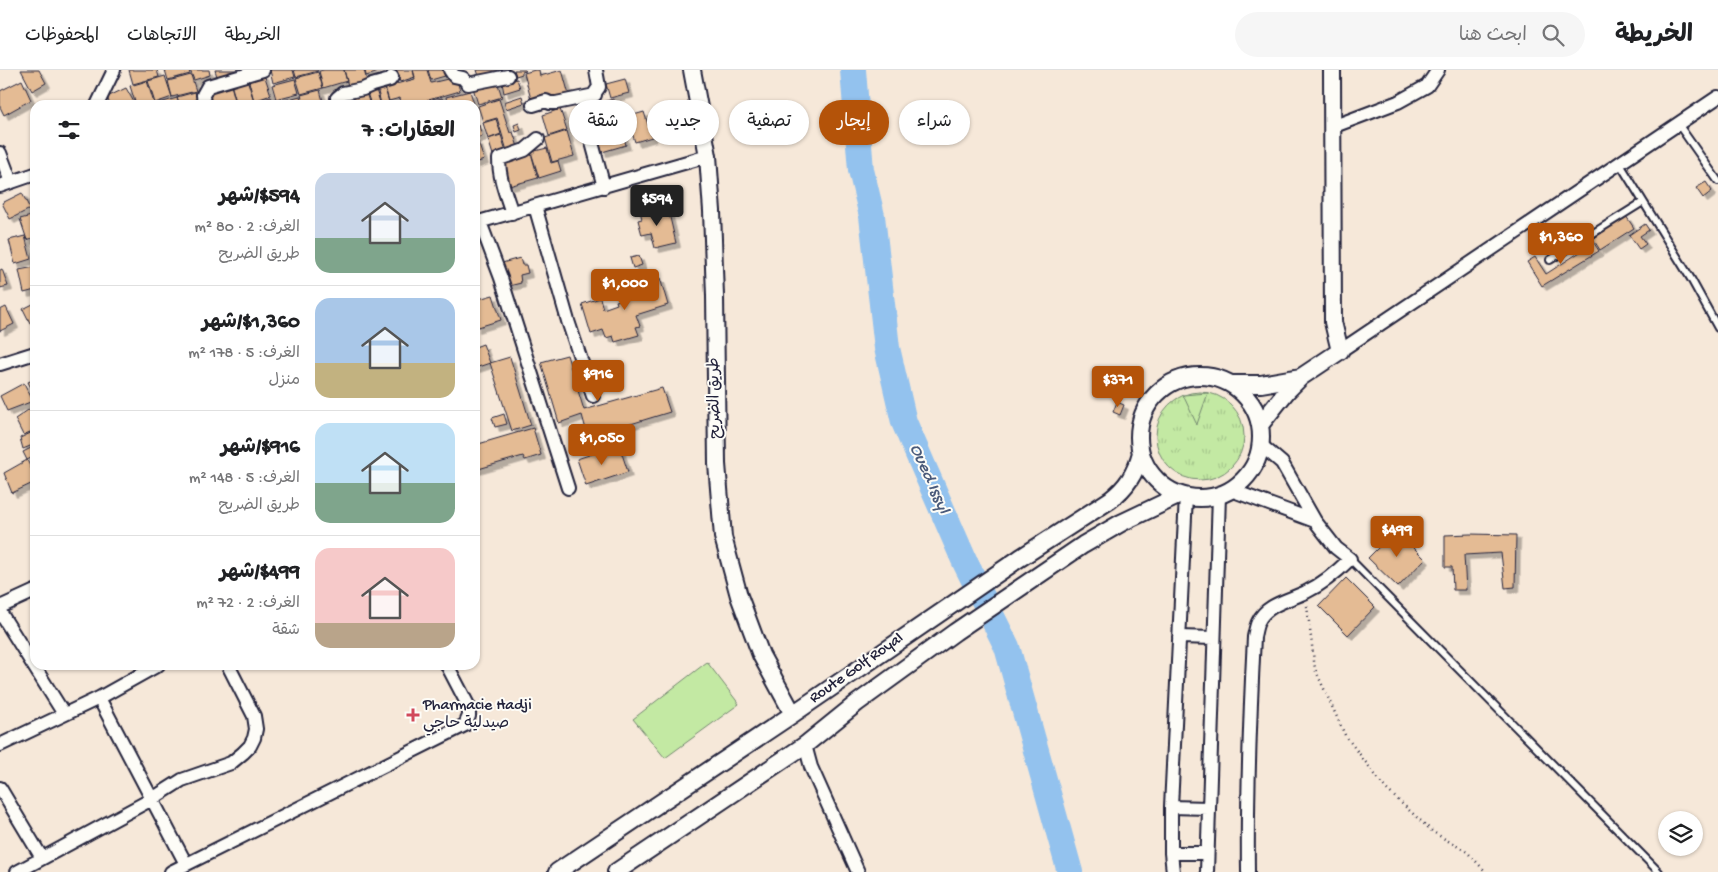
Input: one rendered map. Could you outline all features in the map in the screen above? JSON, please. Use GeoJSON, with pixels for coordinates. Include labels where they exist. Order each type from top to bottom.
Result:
{"type":"FeatureCollection","features":[{"type":"Feature","properties":{"kind":"street"},"geometry":{"type":"LineString","coordinates":[[99,100],[114,70]]}},
{"type":"Feature","properties":{"kind":"street"},"geometry":{"type":"LineString","coordinates":[[203,100],[202,95],[208,86],[263,70]]}},
{"type":"Feature","properties":{"kind":"street"},"geometry":{"type":"LineString","coordinates":[[450,70],[454,76],[463,78],[468,84],[508,76]]}},
{"type":"Feature","properties":{"kind":"street"},"geometry":{"type":"LineString","coordinates":[[596,70],[599,87],[585,107],[584,113],[604,187]]}},
{"type":"Feature","properties":{"kind":"street","name":"طريق الضريح"},"geometry":{"type":"LineString","coordinates":[[692,70],[708,156],[714,248],[717,464],[723,537],[739,596],[761,655],[794,714]]}},
{"type":"Feature","properties":{"kind":"street"},"geometry":{"type":"LineString","coordinates":[[1332,70],[1333,322],[1340,351]]}},
{"type":"Feature","properties":{"kind":"street"},"geometry":{"type":"LineString","coordinates":[[1332,127],[1405,98],[1427,86],[1438,70]]}},
{"type":"Feature","properties":{"kind":"street"},"geometry":{"type":"LineString","coordinates":[[338,100],[337,98],[343,92],[364,89],[390,80],[392,77]]}},
{"type":"Feature","properties":{"kind":"street"},"geometry":{"type":"LineString","coordinates":[[533,105],[546,101],[556,103],[595,95]]}},
{"type":"Feature","properties":{"kind":"street"},"geometry":{"type":"LineString","coordinates":[[1260,425],[1287,391],[1301,377],[1718,97]]}},
{"type":"Feature","properties":{"kind":"street"},"geometry":{"type":"LineString","coordinates":[[512,213],[505,193],[499,166],[500,159],[525,150],[538,139]]}},
{"type":"Feature","properties":{"kind":"street"},"geometry":{"type":"LineString","coordinates":[[0,153],[6,184],[30,176]]}},
{"type":"Feature","properties":{"kind":"street"},"geometry":{"type":"LineString","coordinates":[[480,222],[708,156]]}},
{"type":"Feature","properties":{"kind":"street"},"geometry":{"type":"LineString","coordinates":[[535,206],[557,284],[593,396]]}},
{"type":"Feature","properties":{"kind":"street"},"geometry":{"type":"LineString","coordinates":[[480,231],[509,304],[568,488]]}},
{"type":"Feature","properties":{"kind":"street"},"geometry":{"type":"LineString","coordinates":[[0,364],[30,355]]}},
{"type":"Feature","properties":{"kind":"street"},"geometry":{"type":"LineString","coordinates":[[1196,376],[1214,377],[1231,384],[1250,402],[1260,425],[1261,445],[1258,458],[1251,471],[1242,481],[1225,492],[1197,498],[1183,496],[1167,488],[1156,479],[1147,467],[1141,453],[1139,435],[1142,418],[1150,402],[1163,389],[1178,380],[1196,376]]}},
{"type":"Feature","properties":{"kind":"street"},"geometry":{"type":"LineString","coordinates":[[1231,384],[1261,384],[1301,377]]}},
{"type":"Feature","properties":{"kind":"street"},"geometry":{"type":"LineString","coordinates":[[1248,872],[1249,737],[1254,637],[1258,621],[1267,611],[1306,592],[1337,571],[1350,559],[1336,548],[1315,521],[1282,463],[1261,445]]}},
{"type":"Feature","properties":{"kind":"street","name":"Route Golf Royal"},"geometry":{"type":"LineString","coordinates":[[557,872],[794,714],[1020,558],[1120,492],[1131,479],[1141,453]]}},
{"type":"Feature","properties":{"kind":"street"},"geometry":{"type":"LineString","coordinates":[[1225,492],[1315,521]]}},
{"type":"Feature","properties":{"kind":"street"},"geometry":{"type":"LineString","coordinates":[[1207,872],[1214,638],[1225,492]]}},
{"type":"Feature","properties":{"kind":"street"},"geometry":{"type":"LineString","coordinates":[[1173,872],[1171,807],[1183,496]]}},
{"type":"Feature","properties":{"kind":"street","name":"Route Golf Royal"},"geometry":{"type":"LineString","coordinates":[[616,872],[805,745],[857,703],[955,632],[1036,577],[1104,532],[1183,496]]}},
{"type":"Feature","properties":{"kind":"street"},"geometry":{"type":"LineString","coordinates":[[0,607],[30,593]]}},
{"type":"Feature","properties":{"kind":"street"},"geometry":{"type":"LineString","coordinates":[[0,612],[30,660]]}},
{"type":"Feature","properties":{"kind":"street"},"geometry":{"type":"LineString","coordinates":[[1179,637],[1214,638]]}},
{"type":"Feature","properties":{"kind":"street"},"geometry":{"type":"LineString","coordinates":[[36,670],[64,714]]}},
{"type":"Feature","properties":{"kind":"street"},"geometry":{"type":"LineString","coordinates":[[0,745],[98,698],[149,670]]}},
{"type":"Feature","properties":{"kind":"street"},"geometry":{"type":"LineString","coordinates":[[17,872],[152,799],[182,780],[231,763],[250,746],[256,729],[254,716],[231,670]]}},
{"type":"Feature","properties":{"kind":"street"},"geometry":{"type":"LineString","coordinates":[[171,872],[465,725],[469,716],[469,707],[450,670]]}},
{"type":"Feature","properties":{"kind":"street"},"geometry":{"type":"LineString","coordinates":[[98,698],[186,864]]}},
{"type":"Feature","properties":{"kind":"street"},"geometry":{"type":"LineString","coordinates":[[805,745],[811,767],[858,872]]}},
{"type":"Feature","properties":{"kind":"street"},"geometry":{"type":"LineString","coordinates":[[0,788],[42,858]]}},
{"type":"Feature","properties":{"kind":"street"},"geometry":{"type":"LineString","coordinates":[[1171,807],[1208,808]]}},
{"type":"Feature","properties":{"kind":"street"},"geometry":{"type":"LineString","coordinates":[[1171,853],[1207,853]]}},
{"type":"Feature","properties":{"kind":"lane"},"geometry":{"type":"LineString","coordinates":[[1678,124],[1718,181]]}},
{"type":"Feature","properties":{"kind":"lane"},"geometry":{"type":"LineString","coordinates":[[1620,164],[1691,279],[1718,328]]}},
{"type":"Feature","properties":{"kind":"lane"},"geometry":{"type":"LineString","coordinates":[[1550,260],[1643,202]]}},
{"type":"Feature","properties":{"kind":"lane"},"geometry":{"type":"LineString","coordinates":[[1350,559],[1659,872]]}},
{"type":"Feature","properties":{"kind":"path"},"geometry":{"type":"LineString","coordinates":[[1306,592],[1315,670],[1345,736],[1386,789],[1432,832],[1467,852],[1486,872]]}},
{"type":"Feature","properties":{"kind":"green space"},"geometry":{"type":"Polygon","coordinates":[[[1200,392],[1217,395],[1231,405],[1241,419],[1244,436],[1241,453],[1231,467],[1217,477],[1200,480],[1183,477],[1169,467],[1159,453],[1156,436],[1159,419],[1169,405],[1183,395],[1200,392]]]}},
{"type":"Feature","properties":{"kind":"green space"},"geometry":{"type":"Polygon","coordinates":[[[1208,393],[1197,424],[1197,425],[1183,395],[1208,393]]]}},
{"type":"Feature","properties":{"kind":"green space"},"geometry":{"type":"Polygon","coordinates":[[[707,662],[739,704],[665,758],[633,719],[707,662]]]}},
{"type":"Feature","properties":{"kind":"building"},"geometry":{"type":"Polygon","coordinates":[[[21,70],[39,70],[46,83],[32,91],[21,70]]]}},
{"type":"Feature","properties":{"kind":"building"},"geometry":{"type":"Polygon","coordinates":[[[129,70],[157,70],[159,77],[133,84],[129,70]]]}},
{"type":"Feature","properties":{"kind":"building"},"geometry":{"type":"Polygon","coordinates":[[[165,70],[189,70],[190,74],[168,80],[165,70]]]}},
{"type":"Feature","properties":{"kind":"building"},"geometry":{"type":"Polygon","coordinates":[[[190,70],[209,70],[210,75],[194,80],[190,70]]]}},
{"type":"Feature","properties":{"kind":"building"},"geometry":{"type":"Polygon","coordinates":[[[215,70],[256,70],[218,80],[215,70]]]}},
{"type":"Feature","properties":{"kind":"building"},"geometry":{"type":"Polygon","coordinates":[[[270,70],[293,70],[295,77],[273,83],[270,70]]]}},
{"type":"Feature","properties":{"kind":"building"},"geometry":{"type":"Polygon","coordinates":[[[294,70],[318,70],[318,71],[296,77],[294,70]]]}},
{"type":"Feature","properties":{"kind":"building"},"geometry":{"type":"Polygon","coordinates":[[[344,70],[347,81],[323,88],[319,71],[344,70]]]}},
{"type":"Feature","properties":{"kind":"building"},"geometry":{"type":"Polygon","coordinates":[[[344,70],[364,70],[368,85],[349,90],[344,70]]]}},
{"type":"Feature","properties":{"kind":"building"},"geometry":{"type":"Polygon","coordinates":[[[365,70],[386,70],[366,76],[365,70]]]}},
{"type":"Feature","properties":{"kind":"building"},"geometry":{"type":"Polygon","coordinates":[[[396,70],[413,70],[415,77],[400,82],[396,70]]]}},
{"type":"Feature","properties":{"kind":"building"},"geometry":{"type":"Polygon","coordinates":[[[413,70],[427,70],[431,83],[456,77],[460,91],[428,100],[401,100],[400,98],[389,100],[385,87],[415,79],[413,70]]]}},
{"type":"Feature","properties":{"kind":"building"},"geometry":{"type":"Polygon","coordinates":[[[428,70],[443,70],[445,76],[431,80],[428,70]]]}},
{"type":"Feature","properties":{"kind":"building"},"geometry":{"type":"Polygon","coordinates":[[[477,70],[512,70],[480,79],[477,70]]]}},
{"type":"Feature","properties":{"kind":"building"},"geometry":{"type":"Polygon","coordinates":[[[514,70],[525,70],[526,71],[516,76],[514,70]]]}},
{"type":"Feature","properties":{"kind":"building"},"geometry":{"type":"Polygon","coordinates":[[[539,70],[540,76],[562,70],[569,95],[532,103],[524,73],[539,70]]]}},
{"type":"Feature","properties":{"kind":"building"},"geometry":{"type":"Polygon","coordinates":[[[318,72],[323,88],[301,94],[296,78],[318,72]]]}},
{"type":"Feature","properties":{"kind":"building"},"geometry":{"type":"Polygon","coordinates":[[[264,74],[271,95],[254,100],[248,78],[264,74]]]}},
{"type":"Feature","properties":{"kind":"building"},"geometry":{"type":"Polygon","coordinates":[[[191,75],[196,91],[172,97],[168,81],[191,75]]]}},
{"type":"Feature","properties":{"kind":"building"},"geometry":{"type":"Polygon","coordinates":[[[165,76],[172,97],[164,100],[154,100],[148,81],[165,76]]]}},
{"type":"Feature","properties":{"kind":"building"},"geometry":{"type":"Polygon","coordinates":[[[247,79],[254,100],[236,100],[231,84],[247,79]]]}},
{"type":"Feature","properties":{"kind":"building"},"geometry":{"type":"Polygon","coordinates":[[[295,79],[299,93],[276,99],[272,85],[295,79]]]}},
{"type":"Feature","properties":{"kind":"building"},"geometry":{"type":"Polygon","coordinates":[[[517,79],[520,88],[504,93],[502,83],[517,79]]]}},
{"type":"Feature","properties":{"kind":"building"},"geometry":{"type":"Polygon","coordinates":[[[625,79],[629,93],[610,98],[606,84],[625,79]]]}},
{"type":"Feature","properties":{"kind":"building"},"geometry":{"type":"Polygon","coordinates":[[[22,80],[31,100],[4,115],[0,107],[0,91],[22,80]]]}},
{"type":"Feature","properties":{"kind":"building"},"geometry":{"type":"Polygon","coordinates":[[[147,81],[153,100],[134,100],[130,86],[147,81]]]}},
{"type":"Feature","properties":{"kind":"building"},"geometry":{"type":"Polygon","coordinates":[[[497,81],[502,97],[480,103],[480,100],[477,100],[473,88],[497,81]]]}},
{"type":"Feature","properties":{"kind":"building"},"geometry":{"type":"Polygon","coordinates":[[[231,85],[235,100],[210,100],[208,92],[231,85]]]}},
{"type":"Feature","properties":{"kind":"building"},"geometry":{"type":"Polygon","coordinates":[[[384,86],[388,100],[380,100],[377,88],[384,86]]]}},
{"type":"Feature","properties":{"kind":"building"},"geometry":{"type":"Polygon","coordinates":[[[375,87],[379,100],[369,100],[366,90],[375,87]]]}},
{"type":"Feature","properties":{"kind":"building"},"geometry":{"type":"Polygon","coordinates":[[[126,88],[133,100],[108,100],[107,97],[126,88]]]}},
{"type":"Feature","properties":{"kind":"building"},"geometry":{"type":"Polygon","coordinates":[[[320,90],[323,100],[302,100],[301,95],[320,90]]]}},
{"type":"Feature","properties":{"kind":"building"},"geometry":{"type":"Polygon","coordinates":[[[470,91],[473,100],[447,100],[446,97],[470,91]]]}},
{"type":"Feature","properties":{"kind":"building"},"geometry":{"type":"Polygon","coordinates":[[[195,92],[197,100],[178,100],[177,97],[195,92]]]}},
{"type":"Feature","properties":{"kind":"building"},"geometry":{"type":"Polygon","coordinates":[[[366,92],[368,100],[343,100],[342,98],[366,92]]]}},
{"type":"Feature","properties":{"kind":"building"},"geometry":{"type":"Polygon","coordinates":[[[300,96],[301,100],[285,100],[300,96]]]}},
{"type":"Feature","properties":{"kind":"building"},"geometry":{"type":"Polygon","coordinates":[[[522,96],[524,103],[506,109],[504,102],[522,96]]]}},
{"type":"Feature","properties":{"kind":"building"},"geometry":{"type":"Polygon","coordinates":[[[271,97],[272,100],[261,100],[271,97]]]}},
{"type":"Feature","properties":{"kind":"building"},"geometry":{"type":"Polygon","coordinates":[[[499,99],[510,133],[513,132],[519,150],[508,154],[497,118],[483,122],[480,105],[499,99]]]}},
{"type":"Feature","properties":{"kind":"building"},"geometry":{"type":"Polygon","coordinates":[[[560,109],[567,130],[549,136],[543,115],[560,109]]]}},
{"type":"Feature","properties":{"kind":"building"},"geometry":{"type":"Polygon","coordinates":[[[644,112],[647,121],[647,138],[637,141],[637,114],[644,112]]]}},
{"type":"Feature","properties":{"kind":"building"},"geometry":{"type":"Polygon","coordinates":[[[496,119],[501,134],[488,139],[483,123],[496,119]]]}},
{"type":"Feature","properties":{"kind":"building"},"geometry":{"type":"Polygon","coordinates":[[[519,123],[521,130],[516,132],[514,125],[519,123]]]}},
{"type":"Feature","properties":{"kind":"building"},"geometry":{"type":"Polygon","coordinates":[[[567,131],[569,145],[571,145],[574,156],[552,162],[545,138],[567,131]]]}},
{"type":"Feature","properties":{"kind":"building"},"geometry":{"type":"Polygon","coordinates":[[[501,135],[506,151],[493,155],[488,139],[501,135]]]}},
{"type":"Feature","properties":{"kind":"building"},"geometry":{"type":"Polygon","coordinates":[[[600,145],[626,145],[602,152],[600,145]]]}},
{"type":"Feature","properties":{"kind":"building"},"geometry":{"type":"Polygon","coordinates":[[[480,148],[484,160],[480,161],[480,148]]]}},
{"type":"Feature","properties":{"kind":"building"},"geometry":{"type":"Polygon","coordinates":[[[547,148],[551,163],[558,161],[561,171],[539,178],[531,152],[547,148]]]}},
{"type":"Feature","properties":{"kind":"building"},"geometry":{"type":"Polygon","coordinates":[[[531,153],[538,178],[509,186],[501,161],[531,153]]]}},
{"type":"Feature","properties":{"kind":"building"},"geometry":{"type":"Polygon","coordinates":[[[1706,182],[1712,191],[1703,198],[1696,188],[1706,182]]]}},
{"type":"Feature","properties":{"kind":"building"},"geometry":{"type":"Polygon","coordinates":[[[22,193],[30,209],[10,219],[2,203],[22,193]]]}},
{"type":"Feature","properties":{"kind":"building"},"geometry":{"type":"Polygon","coordinates":[[[644,206],[650,208],[652,213],[668,209],[676,243],[655,248],[651,233],[642,235],[638,220],[642,219],[640,211],[644,206]]]}},
{"type":"Feature","properties":{"kind":"building"},"geometry":{"type":"Polygon","coordinates":[[[30,216],[30,239],[27,240],[20,219],[30,216]]]}},
{"type":"Feature","properties":{"kind":"building"},"geometry":{"type":"Polygon","coordinates":[[[1626,216],[1634,228],[1600,250],[1593,239],[1626,216]]]}},
{"type":"Feature","properties":{"kind":"building"},"geometry":{"type":"Polygon","coordinates":[[[1645,224],[1649,230],[1640,236],[1646,244],[1639,249],[1629,235],[1645,224]]]}},
{"type":"Feature","properties":{"kind":"building"},"geometry":{"type":"Polygon","coordinates":[[[25,236],[30,259],[15,264],[9,240],[25,236]]]}},
{"type":"Feature","properties":{"kind":"building"},"geometry":{"type":"Polygon","coordinates":[[[1594,243],[1599,251],[1542,286],[1527,262],[1535,257],[1546,274],[1594,243]]]}},
{"type":"Feature","properties":{"kind":"building"},"geometry":{"type":"Polygon","coordinates":[[[639,256],[642,265],[633,268],[630,258],[639,256]]]}},
{"type":"Feature","properties":{"kind":"building"},"geometry":{"type":"Polygon","coordinates":[[[520,258],[522,265],[526,265],[528,273],[520,275],[521,283],[509,286],[502,263],[520,258]]]}},
{"type":"Feature","properties":{"kind":"building"},"geometry":{"type":"Polygon","coordinates":[[[30,268],[30,291],[24,293],[19,270],[30,268]]]}},
{"type":"Feature","properties":{"kind":"building"},"geometry":{"type":"Polygon","coordinates":[[[2,269],[8,286],[0,288],[0,270],[2,269]]]}},
{"type":"Feature","properties":{"kind":"building"},"geometry":{"type":"Polygon","coordinates":[[[660,278],[668,305],[636,315],[640,326],[636,327],[639,335],[615,342],[613,336],[606,338],[603,330],[591,334],[582,304],[600,298],[603,309],[617,304],[616,301],[626,298],[624,289],[660,278]]]}},
{"type":"Feature","properties":{"kind":"building"},"geometry":{"type":"Polygon","coordinates":[[[493,295],[501,320],[480,326],[480,299],[493,295]]]}},
{"type":"Feature","properties":{"kind":"building"},"geometry":{"type":"Polygon","coordinates":[[[30,306],[30,323],[23,309],[30,306]]]}},
{"type":"Feature","properties":{"kind":"building"},"geometry":{"type":"Polygon","coordinates":[[[6,307],[14,324],[0,331],[0,310],[6,307]]]}},
{"type":"Feature","properties":{"kind":"building"},"geometry":{"type":"Polygon","coordinates":[[[483,344],[490,363],[480,366],[480,345],[483,344]]]}},
{"type":"Feature","properties":{"kind":"building"},"geometry":{"type":"Polygon","coordinates":[[[567,355],[584,410],[662,388],[670,412],[588,437],[582,415],[559,423],[541,362],[567,355]]]}},
{"type":"Feature","properties":{"kind":"building"},"geometry":{"type":"Polygon","coordinates":[[[510,357],[531,425],[512,431],[490,363],[510,357]]]}},
{"type":"Feature","properties":{"kind":"building"},"geometry":{"type":"Polygon","coordinates":[[[24,383],[30,395],[30,402],[7,411],[0,396],[24,383]]]}},
{"type":"Feature","properties":{"kind":"building"},"geometry":{"type":"Polygon","coordinates":[[[1117,402],[1124,405],[1120,415],[1113,412],[1117,402]]]}},
{"type":"Feature","properties":{"kind":"building"},"geometry":{"type":"Polygon","coordinates":[[[30,409],[30,432],[23,435],[15,419],[30,409]]]}},
{"type":"Feature","properties":{"kind":"building"},"geometry":{"type":"Polygon","coordinates":[[[504,414],[507,424],[495,427],[492,418],[504,414]]]}},
{"type":"Feature","properties":{"kind":"building"},"geometry":{"type":"Polygon","coordinates":[[[533,428],[541,455],[525,460],[523,456],[480,469],[480,444],[533,428]]]}},
{"type":"Feature","properties":{"kind":"building"},"geometry":{"type":"Polygon","coordinates":[[[30,433],[30,446],[23,449],[20,438],[30,433]]]}},
{"type":"Feature","properties":{"kind":"building"},"geometry":{"type":"Polygon","coordinates":[[[619,445],[628,472],[586,486],[577,459],[619,445]]]}},
{"type":"Feature","properties":{"kind":"building"},"geometry":{"type":"Polygon","coordinates":[[[30,448],[30,458],[27,460],[23,452],[30,448]]]}},
{"type":"Feature","properties":{"kind":"building"},"geometry":{"type":"Polygon","coordinates":[[[27,460],[30,466],[30,484],[12,493],[4,473],[27,460]]]}},
{"type":"Feature","properties":{"kind":"building"},"geometry":{"type":"Polygon","coordinates":[[[1396,530],[1425,559],[1398,587],[1368,558],[1396,530]]]}},
{"type":"Feature","properties":{"kind":"building"},"geometry":{"type":"Polygon","coordinates":[[[1445,535],[1516,535],[1515,587],[1505,588],[1501,553],[1464,555],[1466,590],[1453,590],[1452,567],[1445,567],[1445,535]]]}},
{"type":"Feature","properties":{"kind":"building"},"geometry":{"type":"Polygon","coordinates":[[[1346,578],[1375,607],[1348,635],[1319,606],[1346,578]]]}},
{"type":"Feature","properties":{"kind":"waterway","name":"Oued Issyl"},"geometry":{"type":"LineString","coordinates":[[853,70],[861,170],[872,216],[887,348],[904,422],[965,562],[1007,647],[1070,872]]}},
{"type":"Feature","properties":{"kind":"place","name":"Pharmacie Hadji صيدلية حاجي"},"geometry":{"type":"Point","coordinates":[413,715]}}]}
